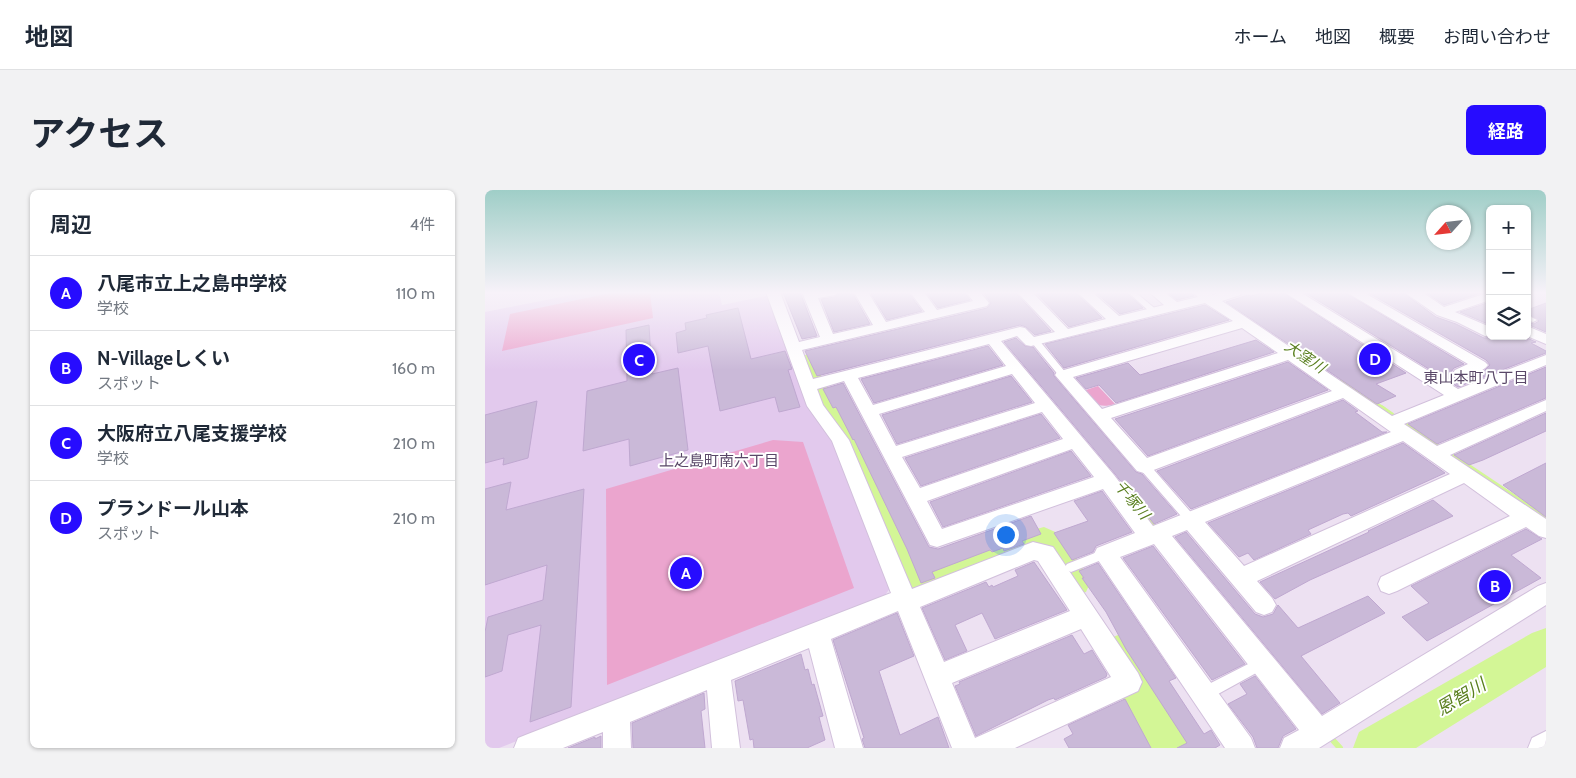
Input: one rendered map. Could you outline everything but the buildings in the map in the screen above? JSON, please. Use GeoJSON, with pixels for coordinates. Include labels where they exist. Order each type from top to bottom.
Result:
{"type":"FeatureCollection","features":[{"type":"Feature","properties":{"kind":"street"},"geometry":{"type":"LineString","coordinates":[[782,318],[793,348],[811,385],[815,406],[840,440],[966,748]]}},
{"type":"Feature","properties":{"kind":"street"},"geometry":{"type":"LineString","coordinates":[[819,318],[828,340]]}},
{"type":"Feature","properties":{"kind":"street"},"geometry":{"type":"LineString","coordinates":[[877,318],[882,327]]}},
{"type":"Feature","properties":{"kind":"street"},"geometry":{"type":"LineString","coordinates":[[793,348],[921,318]]}},
{"type":"Feature","properties":{"kind":"street"},"geometry":{"type":"LineString","coordinates":[[1049,318],[1065,334]]}},
{"type":"Feature","properties":{"kind":"street"},"geometry":{"type":"LineString","coordinates":[[1114,318],[1117,321]]}},
{"type":"Feature","properties":{"kind":"street"},"geometry":{"type":"LineString","coordinates":[[811,385],[1020,331],[1031,342],[1128,318]]}},
{"type":"Feature","properties":{"kind":"street"},"geometry":{"type":"LineString","coordinates":[[1236,318],[1546,530]]}},
{"type":"Feature","properties":{"kind":"street"},"geometry":{"type":"LineString","coordinates":[[1333,318],[1457,396]]}},
{"type":"Feature","properties":{"kind":"street"},"geometry":{"type":"LineString","coordinates":[[1398,318],[1480,365],[1461,373]]}},
{"type":"Feature","properties":{"kind":"street"},"geometry":{"type":"LineString","coordinates":[[1459,318],[1486,331]]}},
{"type":"Feature","properties":{"kind":"street"},"geometry":{"type":"LineString","coordinates":[[1243,323],[1063,375],[1101,415],[1144,466],[1344,392]]}},
{"type":"Feature","properties":{"kind":"street"},"geometry":{"type":"LineString","coordinates":[[1531,324],[1546,340]]}},
{"type":"Feature","properties":{"kind":"street"},"geometry":{"type":"LineString","coordinates":[[992,339],[1153,535],[1263,662],[1313,726]]}},
{"type":"Feature","properties":{"kind":"street"},"geometry":{"type":"LineString","coordinates":[[1101,415],[1290,354]]}},
{"type":"Feature","properties":{"kind":"street"},"geometry":{"type":"LineString","coordinates":[[1241,748],[1105,554],[1191,520],[1397,428],[1457,396],[1542,357]]}},
{"type":"Feature","properties":{"kind":"street"},"geometry":{"type":"LineString","coordinates":[[869,412],[1016,368]]}},
{"type":"Feature","properties":{"kind":"street"},"geometry":{"type":"LineString","coordinates":[[849,375],[937,539],[1107,480]]}},
{"type":"Feature","properties":{"kind":"street"},"geometry":{"type":"LineString","coordinates":[[891,454],[1045,404]]}},
{"type":"Feature","properties":{"kind":"street"},"geometry":{"type":"LineString","coordinates":[[1435,454],[1546,405]]}},
{"type":"Feature","properties":{"kind":"street"},"geometry":{"type":"LineString","coordinates":[[914,498],[1075,441]]}},
{"type":"Feature","properties":{"kind":"street"},"geometry":{"type":"LineString","coordinates":[[1241,578],[1465,475]]}},
{"type":"Feature","properties":{"kind":"street"},"geometry":{"type":"LineString","coordinates":[[1389,584],[1527,517]]}},
{"type":"Feature","properties":{"kind":"street"},"geometry":{"type":"LineString","coordinates":[[1191,520],[1264,605]]}},
{"type":"Feature","properties":{"kind":"street"},"geometry":{"type":"LineString","coordinates":[[528,748],[1033,550],[1045,553],[1063,570],[1085,616],[1129,682],[984,748]]}},
{"type":"Feature","properties":{"kind":"street"},"geometry":{"type":"LineString","coordinates":[[1294,748],[1546,593]]}},
{"type":"Feature","properties":{"kind":"street"},"geometry":{"type":"LineString","coordinates":[[938,677],[1085,616]]}},
{"type":"Feature","properties":{"kind":"street"},"geometry":{"type":"LineString","coordinates":[[817,634],[849,748]]}},
{"type":"Feature","properties":{"kind":"street"},"geometry":{"type":"LineString","coordinates":[[718,674],[725,748]]}},
{"type":"Feature","properties":{"kind":"street"},"geometry":{"type":"LineString","coordinates":[[617,714],[617,748]]}},
{"type":"Feature","properties":{"kind":"street"},"geometry":{"type":"LineString","coordinates":[[1542,748],[1546,745]]}},
{"type":"Feature","properties":{"kind":"lane"},"geometry":{"type":"LineString","coordinates":[[1035,341],[1063,375]]}},
{"type":"Feature","properties":{"kind":"lane"},"geometry":{"type":"LineString","coordinates":[[1144,466],[1191,520]]}},
{"type":"Feature","properties":{"kind":"lane"},"geometry":{"type":"LineString","coordinates":[[1063,570],[1105,554]]}},
{"type":"Feature","properties":{"kind":"lane"},"geometry":{"type":"LineString","coordinates":[[1203,694],[1263,662]]}},
{"type":"Feature","properties":{"kind":"shaded area"},"geometry":{"type":"Polygon","coordinates":[[[485,318],[780,318],[837,446],[892,586],[885,595],[499,748],[485,748],[485,318]]]}},
{"type":"Feature","properties":{"kind":"shaded area"},"geometry":{"type":"Polygon","coordinates":[[[509,318],[653,318],[502,351],[509,318]]]}},
{"type":"Feature","properties":{"kind":"shaded area"},"geometry":{"type":"Polygon","coordinates":[[[1098,386],[1115,404],[1104,406],[1097,404],[1083,391],[1098,386]]]}},
{"type":"Feature","properties":{"kind":"shaded area"},"geometry":{"type":"Polygon","coordinates":[[[773,440],[803,442],[854,588],[607,685],[606,489],[773,440]]]}},
{"type":"Feature","properties":{"kind":"waterway"},"geometry":{"type":"LineString","coordinates":[[850,352],[810,361],[805,363],[805,367],[822,406],[846,436],[911,584],[923,586],[1037,542],[1044,541],[1050,545],[1073,581]]}},
{"type":"Feature","properties":{"kind":"waterway","name":"大窪川"},"geometry":{"type":"LineString","coordinates":[[1341,381],[1384,409]]}},
{"type":"Feature","properties":{"kind":"waterway","name":"大窪川"},"geometry":{"type":"LineString","coordinates":[[1382,408],[1392,415]]}},
{"type":"Feature","properties":{"kind":"waterway","name":"大窪川"},"geometry":{"type":"LineString","coordinates":[[1402,422],[1436,445]]}},
{"type":"Feature","properties":{"kind":"waterway","name":"大窪川"},"geometry":{"type":"LineString","coordinates":[[1450,454],[1546,518]]}},
{"type":"Feature","properties":{"kind":"waterway","name":"千塚川"},"geometry":{"type":"LineString","coordinates":[[1136,505],[1158,531]]}},
{"type":"Feature","properties":{"kind":"waterway","name":"恩智川"},"geometry":{"type":"LineString","coordinates":[[1375,748],[1546,646]]}},
{"type":"Feature","properties":{"kind":"waterway"},"geometry":{"type":"LineString","coordinates":[[1118,654],[1176,748]]}},
{"type":"Feature","properties":{"kind":"waterway","name":"千塚川"},"geometry":{"type":"LineString","coordinates":[[1329,736],[1340,748]]}},
{"type":"Feature","properties":{"kind":"place","name":"プランドール山本"},"geometry":{"type":"Point","coordinates":[1375,359]}},
{"type":"Feature","properties":{"kind":"place","name":"大阪府立八尾支援学校"},"geometry":{"type":"Point","coordinates":[639,360]}},
{"type":"Feature","properties":{"kind":"place","name":"八尾市立上之島中学校"},"geometry":{"type":"Point","coordinates":[686,573]}},
{"type":"Feature","properties":{"kind":"place","name":"N-Villageしくい"},"geometry":{"type":"Point","coordinates":[1495,586]}},
{"type":"Feature","properties":{"kind":"district","name":"東山本町八丁目"},"geometry":{"type":"Point","coordinates":[1476,378]}},
{"type":"Feature","properties":{"kind":"district","name":"上之島町南六丁目"},"geometry":{"type":"Point","coordinates":[719,461]}}]}
